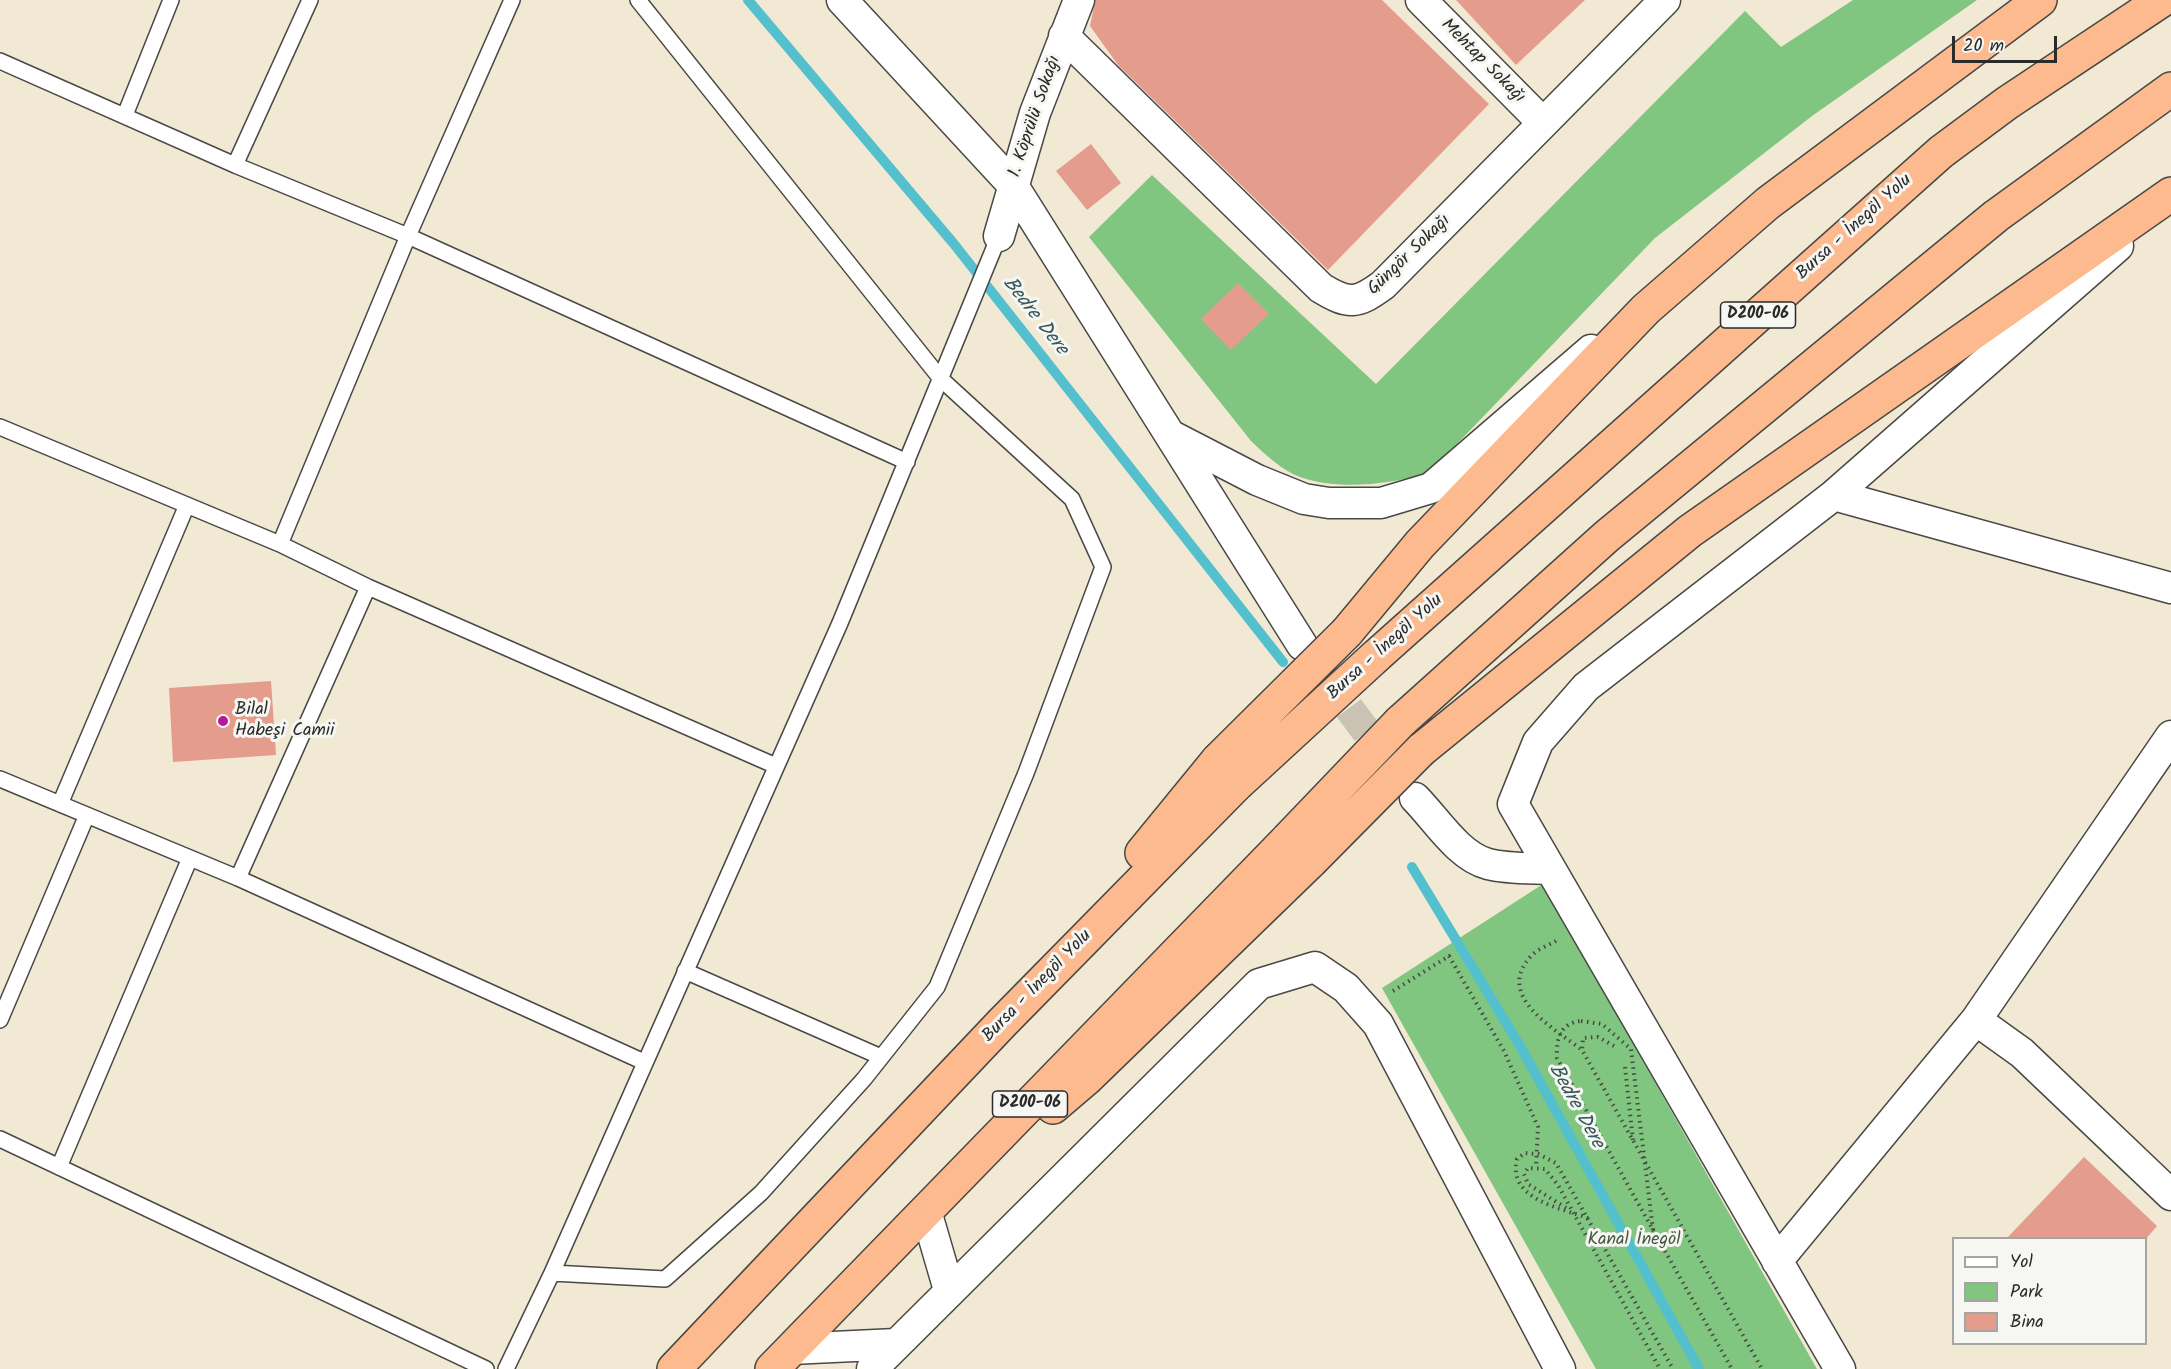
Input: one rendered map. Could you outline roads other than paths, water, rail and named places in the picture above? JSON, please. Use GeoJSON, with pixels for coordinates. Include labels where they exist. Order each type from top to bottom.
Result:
{"type":"FeatureCollection","features":[{"type":"Feature","properties":{"kind":"highway"},"geometry":{"type":"LineString","coordinates":[[1227,772],[1420,544],[1646,309],[1768,203],[2040,0]]}},
{"type":"Feature","properties":{"kind":"highway","name":"Bursa - İnegöl Yolu"},"geometry":{"type":"LineString","coordinates":[[674,1369],[1002,1023],[1227,772],[1375,657],[1941,152],[2007,103],[2162,0]]}},
{"type":"Feature","properties":{"kind":"highway","name":"D200-06"},"geometry":{"type":"LineString","coordinates":[[782,1359],[1400,722],[1608,536],[1969,239],[2171,88]]}},
{"type":"Feature","properties":{"kind":"highway"},"geometry":{"type":"LineString","coordinates":[[926,1211],[1088,1078],[1311,861],[1421,750],[1690,531],[2171,194]]}},
{"type":"Feature","properties":{"kind":"street"},"geometry":{"type":"LineString","coordinates":[[842,0],[1012,184],[1302,645]]}},
{"type":"Feature","properties":{"kind":"street","name":"1. Köprülü Sokağı"},"geometry":{"type":"LineString","coordinates":[[999,236],[1012,184],[1035,113],[1079,0]]}},
{"type":"Feature","properties":{"kind":"street","name":"Mehtap Sokağı"},"geometry":{"type":"LineString","coordinates":[[1421,0],[1543,123]]}},
{"type":"Feature","properties":{"kind":"street","name":"Güngör Sokağı"},"geometry":{"type":"LineString","coordinates":[[1064,36],[1321,288],[1336,298],[1350,302],[1365,298],[1383,285],[1665,0]]}},
{"type":"Feature","properties":{"kind":"street"},"geometry":{"type":"LineString","coordinates":[[1840,1369],[1513,804],[1538,742],[1586,687],[1834,495],[2171,199]]}},
{"type":"Feature","properties":{"kind":"street"},"geometry":{"type":"LineString","coordinates":[[1170,435],[1257,480],[1304,499],[1354,504],[1406,497],[1431,488],[1584,354],[1625,331]]}},
{"type":"Feature","properties":{"kind":"street"},"geometry":{"type":"LineString","coordinates":[[1834,495],[2171,588]]}},
{"type":"Feature","properties":{"kind":"street"},"geometry":{"type":"LineString","coordinates":[[1777,1261],[1976,1020],[2171,736]]}},
{"type":"Feature","properties":{"kind":"street"},"geometry":{"type":"LineString","coordinates":[[1415,798],[1469,855],[1487,864],[1550,868]]}},
{"type":"Feature","properties":{"kind":"street"},"geometry":{"type":"LineString","coordinates":[[872,1369],[948,1290],[1259,984],[1315,967],[1346,988],[1378,1024],[1560,1369]]}},
{"type":"Feature","properties":{"kind":"street"},"geometry":{"type":"LineString","coordinates":[[1976,1020],[2022,1053],[2171,1195]]}},
{"type":"Feature","properties":{"kind":"street"},"geometry":{"type":"LineString","coordinates":[[926,1211],[948,1290]]}},
{"type":"Feature","properties":{"kind":"street"},"geometry":{"type":"LineString","coordinates":[[782,1359],[896,1344]]}},
{"type":"Feature","properties":{"kind":"lane"},"geometry":{"type":"LineString","coordinates":[[124,115],[171,0]]}},
{"type":"Feature","properties":{"kind":"lane"},"geometry":{"type":"LineString","coordinates":[[235,165],[310,0]]}},
{"type":"Feature","properties":{"kind":"lane"},"geometry":{"type":"LineString","coordinates":[[280,544],[408,237],[512,0]]}},
{"type":"Feature","properties":{"kind":"lane"},"geometry":{"type":"LineString","coordinates":[[552,1273],[665,1279],[761,1193],[881,1057],[937,987],[1026,773],[1103,567],[1072,499],[941,379],[638,0]]}},
{"type":"Feature","properties":{"kind":"lane"},"geometry":{"type":"LineString","coordinates":[[0,61],[235,165],[408,237],[907,462]]}},
{"type":"Feature","properties":{"kind":"lane"},"geometry":{"type":"LineString","coordinates":[[506,1369],[552,1273],[776,766],[907,462],[999,236]]}},
{"type":"Feature","properties":{"kind":"lane"},"geometry":{"type":"LineString","coordinates":[[0,427],[280,544],[368,587],[776,766]]}},
{"type":"Feature","properties":{"kind":"lane"},"geometry":{"type":"LineString","coordinates":[[60,804],[187,505]]}},
{"type":"Feature","properties":{"kind":"lane"},"geometry":{"type":"LineString","coordinates":[[238,878],[368,587]]}},
{"type":"Feature","properties":{"kind":"lane"},"geometry":{"type":"LineString","coordinates":[[0,779],[238,878],[644,1062]]}},
{"type":"Feature","properties":{"kind":"lane"},"geometry":{"type":"LineString","coordinates":[[0,1020],[87,815]]}},
{"type":"Feature","properties":{"kind":"lane"},"geometry":{"type":"LineString","coordinates":[[59,1167],[190,858]]}},
{"type":"Feature","properties":{"kind":"lane"},"geometry":{"type":"LineString","coordinates":[[685,971],[881,1057]]}},
{"type":"Feature","properties":{"kind":"lane"},"geometry":{"type":"LineString","coordinates":[[0,1139],[486,1369]]}},
{"type":"Feature","properties":{"kind":"waterway","name":"Bedre Dere"},"geometry":{"type":"LineString","coordinates":[[748,0],[954,244],[1283,662]]}},
{"type":"Feature","properties":{"kind":"waterway","name":"Bedre Dere"},"geometry":{"type":"LineString","coordinates":[[1412,867],[1520,1046],[1699,1369]]}},
{"type":"Feature","properties":{"kind":"tunnel"},"geometry":{"type":"LineString","coordinates":[[1322,672],[1392,766]]}},
{"type":"Feature","properties":{"kind":"place","name":"Bilal Habeşi Camii"},"geometry":{"type":"Point","coordinates":[223,721]}},
{"type":"Feature","properties":{"kind":"park label","name":"Kanal İnegöl"},"geometry":{"type":"Point","coordinates":[1634,1241]}}]}
